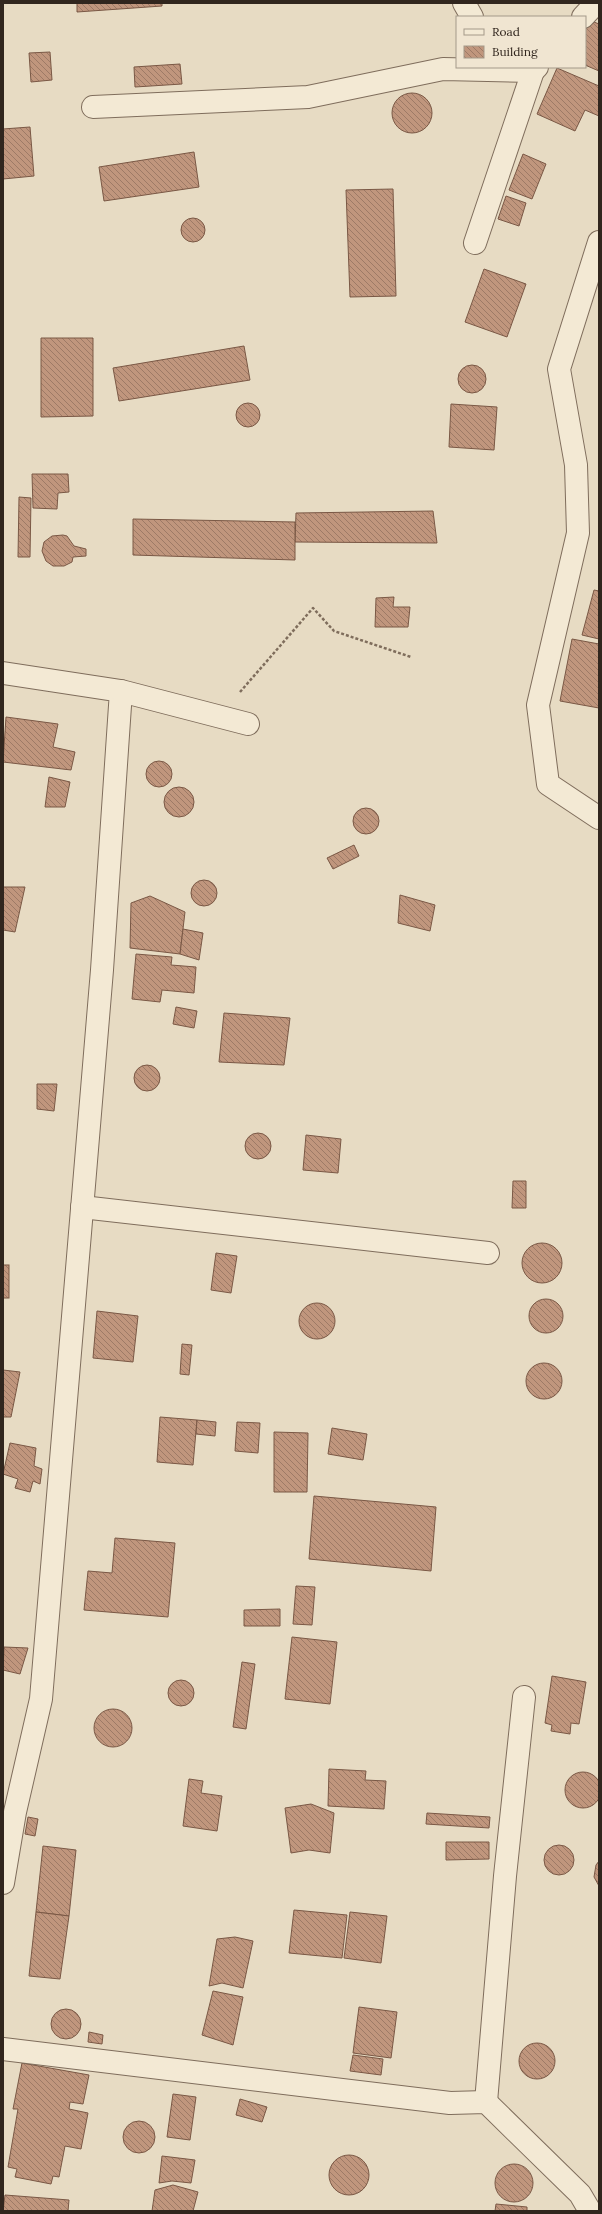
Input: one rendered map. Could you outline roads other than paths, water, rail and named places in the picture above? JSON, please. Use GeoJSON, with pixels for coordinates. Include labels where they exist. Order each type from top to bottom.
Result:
{"type":"FeatureCollection","features":[{"type":"Feature","properties":{"kind":"street"},"geometry":{"type":"LineString","coordinates":[[464,3],[471,16]]}},
{"type":"Feature","properties":{"kind":"street"},"geometry":{"type":"LineString","coordinates":[[584,16],[596,3]]}},
{"type":"Feature","properties":{"kind":"street"},"geometry":{"type":"LineString","coordinates":[[93,107],[308,97],[443,69],[532,68],[475,243]]}},
{"type":"Feature","properties":{"kind":"street"},"geometry":{"type":"LineString","coordinates":[[599,242],[559,369],[576,465],[578,533],[538,705],[548,784],[599,818]]}},
{"type":"Feature","properties":{"kind":"street"},"geometry":{"type":"LineString","coordinates":[[3,673],[121,691],[217,718],[248,724]]}},
{"type":"Feature","properties":{"kind":"street"},"geometry":{"type":"LineString","coordinates":[[3,1883],[15,1812],[41,1699],[102,970],[121,691]]}},
{"type":"Feature","properties":{"kind":"street"},"geometry":{"type":"LineString","coordinates":[[82,1207],[488,1253]]}},
{"type":"Feature","properties":{"kind":"street"},"geometry":{"type":"LineString","coordinates":[[486,2102],[505,1876],[524,1697]]}},
{"type":"Feature","properties":{"kind":"street"},"geometry":{"type":"LineString","coordinates":[[3,2049],[450,2103],[486,2102],[580,2194],[590,2211]]}}]}
